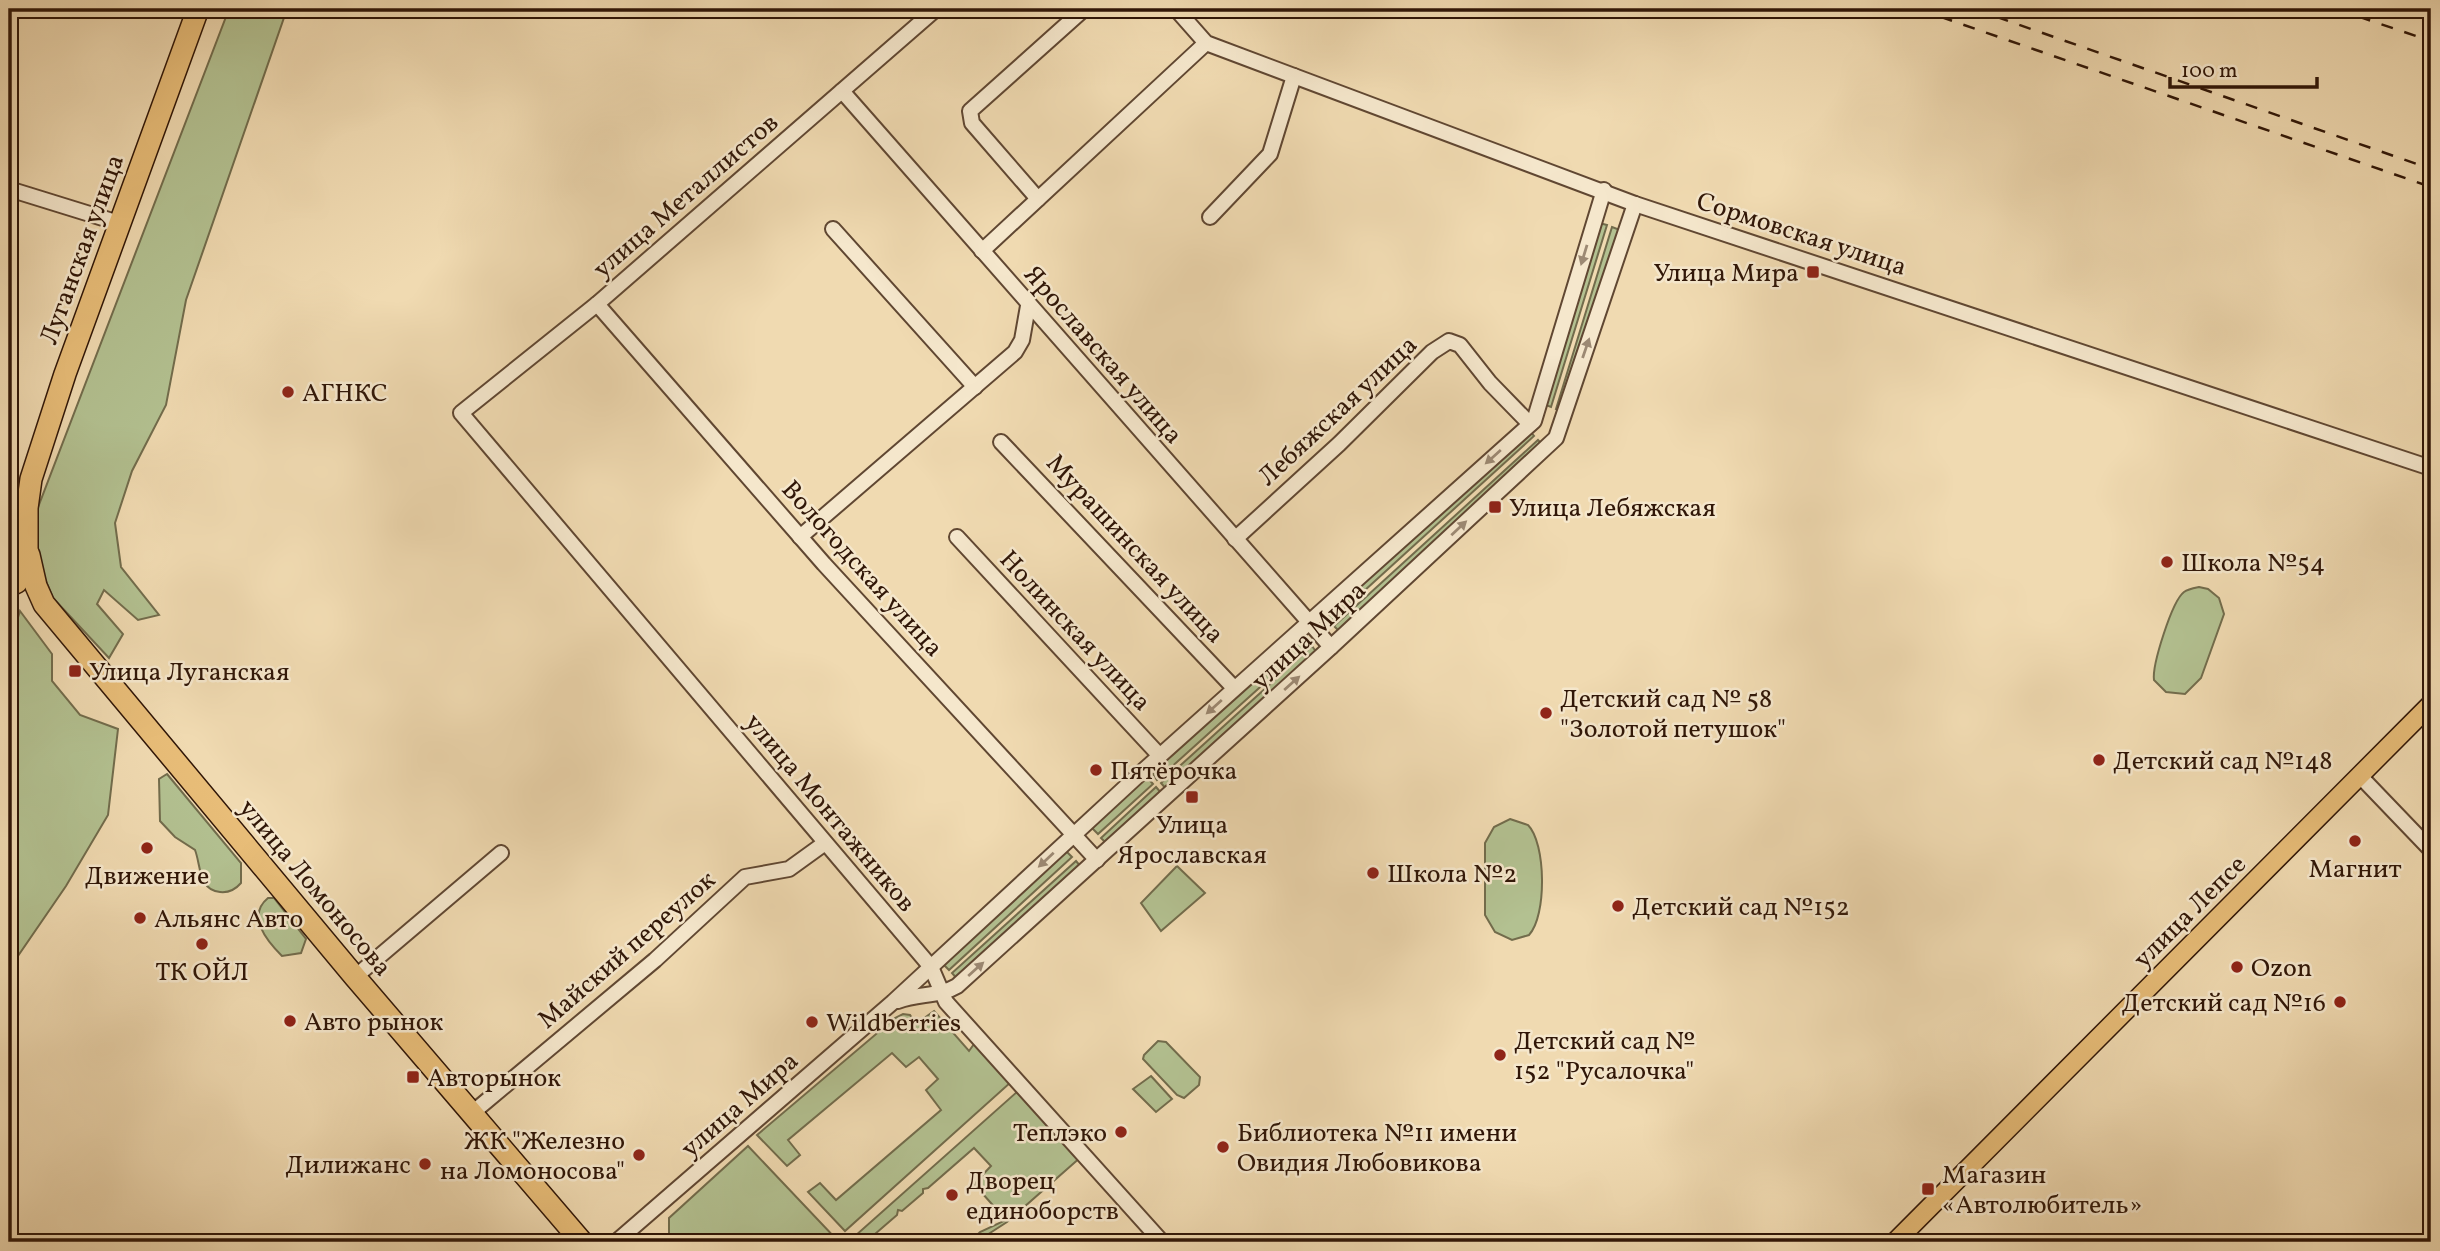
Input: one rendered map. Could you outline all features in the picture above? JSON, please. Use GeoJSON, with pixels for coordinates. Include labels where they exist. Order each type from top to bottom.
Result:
{"type":"FeatureCollection","features":[{"type":"Feature","properties":{"kind":"highway","name":"Луганская улица"},"geometry":{"type":"LineString","coordinates":[[29,552],[26,525],[31,480],[65,374],[122,224],[198,9]]}},
{"type":"Feature","properties":{"kind":"highway"},"geometry":{"type":"LineString","coordinates":[[9,513],[31,480]]}},
{"type":"Feature","properties":{"kind":"highway"},"geometry":{"type":"LineString","coordinates":[[9,527],[18,532],[29,552],[24,574],[9,586],[44,604]]}},
{"type":"Feature","properties":{"kind":"highway","name":"улица Ломоносова"},"geometry":{"type":"LineString","coordinates":[[29,552],[36,586],[44,604],[355,977],[582,1242]]}},
{"type":"Feature","properties":{"kind":"main road","name":"улица Лепсе"},"geometry":{"type":"LineString","coordinates":[[1895,1242],[2431,704]]}},
{"type":"Feature","properties":{"kind":"street","name":"улица Металлистов"},"geometry":{"type":"LineString","coordinates":[[461,413],[597,304],[936,9]]}},
{"type":"Feature","properties":{"kind":"street"},"geometry":{"type":"LineString","coordinates":[[1038,198],[972,123],[970,111],[1084,9]]}},
{"type":"Feature","properties":{"kind":"street","name":"Сормовская улица"},"geometry":{"type":"LineString","coordinates":[[1176,9],[1206,43],[1604,190],[1635,204],[2431,468]]}},
{"type":"Feature","properties":{"kind":"street"},"geometry":{"type":"LineString","coordinates":[[982,251],[1206,43]]}},
{"type":"Feature","properties":{"kind":"street"},"geometry":{"type":"LineString","coordinates":[[1210,217],[1269,154],[1294,76]]}},
{"type":"Feature","properties":{"kind":"street","name":"Ярославская улица"},"geometry":{"type":"LineString","coordinates":[[842,91],[1331,648]]}},
{"type":"Feature","properties":{"kind":"street"},"geometry":{"type":"LineString","coordinates":[[9,189],[122,224]]}},
{"type":"Feature","properties":{"kind":"street","name":"улица Мира"},"geometry":{"type":"LineString","coordinates":[[616,1242],[893,1002],[1234,688],[1534,421],[1604,190]]}},
{"type":"Feature","properties":{"kind":"street","name":"улица Мира"},"geometry":{"type":"LineString","coordinates":[[893,1002],[911,996],[941,993],[957,986],[1331,648],[1556,438],[1635,204]]}},
{"type":"Feature","properties":{"kind":"street"},"geometry":{"type":"LineString","coordinates":[[833,229],[975,387]]}},
{"type":"Feature","properties":{"kind":"street","name":"Вологодская улица"},"geometry":{"type":"LineString","coordinates":[[597,304],[800,537],[1097,860]]}},
{"type":"Feature","properties":{"kind":"street"},"geometry":{"type":"LineString","coordinates":[[800,537],[1015,352],[1022,340],[1028,306]]}},
{"type":"Feature","properties":{"kind":"street","name":"Лебяжская улица"},"geometry":{"type":"LineString","coordinates":[[1235,539],[1339,444],[1432,352],[1449,341],[1460,345],[1490,383],[1530,424]]}},
{"type":"Feature","properties":{"kind":"street","name":"улица Монтажников"},"geometry":{"type":"LineString","coordinates":[[461,413],[931,967],[941,993],[1162,1242]]}},
{"type":"Feature","properties":{"kind":"street","name":"Мурашинская улица"},"geometry":{"type":"LineString","coordinates":[[1001,442],[1234,688]]}},
{"type":"Feature","properties":{"kind":"street","name":"Нолинская улица"},"geometry":{"type":"LineString","coordinates":[[957,537],[1160,756]]}},
{"type":"Feature","properties":{"kind":"street"},"geometry":{"type":"LineString","coordinates":[[2360,776],[2431,850]]}},
{"type":"Feature","properties":{"kind":"street","name":"Майский переулок"},"geometry":{"type":"LineString","coordinates":[[471,1114],[655,960],[745,877],[789,869],[825,843]]}},
{"type":"Feature","properties":{"kind":"street"},"geometry":{"type":"LineString","coordinates":[[355,977],[501,853]]}},
{"type":"Feature","properties":{"kind":"green space"},"geometry":{"type":"Polygon","coordinates":[[[229,9],[287,9],[186,300],[166,405],[132,471],[115,523],[121,567],[159,615],[138,620],[104,590],[97,604],[123,634],[109,658],[53,598],[27,536],[229,9]]]}},
{"type":"Feature","properties":{"kind":"green space"},"geometry":{"type":"Polygon","coordinates":[[[1599,223],[1607,225],[1551,407],[1543,404],[1599,223]]]}},
{"type":"Feature","properties":{"kind":"green space"},"geometry":{"type":"Polygon","coordinates":[[[1612,227],[1620,230],[1562,411],[1556,409],[1612,227]]]}},
{"type":"Feature","properties":{"kind":"green space"},"geometry":{"type":"Polygon","coordinates":[[[1530,431],[1534,436],[1330,622],[1325,616],[1530,431]]]}},
{"type":"Feature","properties":{"kind":"green space"},"geometry":{"type":"Polygon","coordinates":[[[1538,440],[1542,444],[1340,632],[1334,626],[1538,440]]]}},
{"type":"Feature","properties":{"kind":"green space"},"geometry":{"type":"Polygon","coordinates":[[[9,535],[16,539],[23,553],[9,578],[9,535]]]}},
{"type":"Feature","properties":{"kind":"green space"},"geometry":{"type":"Polygon","coordinates":[[[2199,587],[2208,589],[2219,598],[2224,614],[2201,678],[2185,694],[2166,692],[2154,680],[2164,634],[2179,598],[2186,591],[2199,587]]]}},
{"type":"Feature","properties":{"kind":"green space"},"geometry":{"type":"Polygon","coordinates":[[[20,611],[52,654],[52,681],[80,715],[118,729],[108,815],[66,886],[9,969],[9,646],[20,611]]]}},
{"type":"Feature","properties":{"kind":"green space"},"geometry":{"type":"Polygon","coordinates":[[[1303,637],[1309,643],[1157,780],[1152,773],[1303,637]]]}},
{"type":"Feature","properties":{"kind":"green space"},"geometry":{"type":"Polygon","coordinates":[[[1312,646],[1317,653],[1167,790],[1161,783],[1312,646]]]}},
{"type":"Feature","properties":{"kind":"green space"},"geometry":{"type":"Polygon","coordinates":[[[167,774],[241,863],[241,883],[234,889],[220,892],[208,887],[204,882],[195,850],[175,837],[160,821],[159,779],[167,774]]]}},
{"type":"Feature","properties":{"kind":"green space"},"geometry":{"type":"Polygon","coordinates":[[[1147,777],[1153,784],[1098,834],[1091,827],[1147,777]]]}},
{"type":"Feature","properties":{"kind":"green space"},"geometry":{"type":"Polygon","coordinates":[[[1156,787],[1162,794],[1107,844],[1101,838],[1156,787]]]}},
{"type":"Feature","properties":{"kind":"green space"},"geometry":{"type":"Polygon","coordinates":[[[1510,819],[1528,825],[1534,834],[1542,880],[1535,926],[1529,935],[1512,940],[1495,932],[1485,915],[1485,843],[1494,827],[1510,819]]]}},
{"type":"Feature","properties":{"kind":"green space"},"geometry":{"type":"Polygon","coordinates":[[[1066,851],[1072,857],[949,970],[944,965],[957,950],[1066,851]]]}},
{"type":"Feature","properties":{"kind":"green space"},"geometry":{"type":"Polygon","coordinates":[[[1076,861],[1081,867],[958,980],[952,973],[1076,861]]]}},
{"type":"Feature","properties":{"kind":"green space"},"geometry":{"type":"Polygon","coordinates":[[[1177,866],[1205,893],[1161,931],[1141,903],[1177,866]]]}},
{"type":"Feature","properties":{"kind":"green space"},"geometry":{"type":"Polygon","coordinates":[[[268,898],[274,898],[306,939],[301,953],[282,956],[265,936],[259,913],[268,898]]]}},
{"type":"Feature","properties":{"kind":"green space"},"geometry":{"type":"Polygon","coordinates":[[[934,1011],[969,1051],[974,1044],[1011,1082],[845,1231],[808,1192],[820,1183],[836,1200],[941,1110],[926,1090],[938,1079],[919,1057],[906,1067],[892,1053],[788,1140],[800,1155],[787,1166],[757,1135],[895,1018],[903,1014],[910,1015],[916,1024],[934,1011]]]}},
{"type":"Feature","properties":{"kind":"green space"},"geometry":{"type":"Polygon","coordinates":[[[1158,1041],[1166,1042],[1200,1077],[1199,1085],[1184,1098],[1177,1095],[1143,1059],[1158,1041]]]}},
{"type":"Feature","properties":{"kind":"green space"},"geometry":{"type":"Polygon","coordinates":[[[1151,1076],[1172,1099],[1156,1112],[1133,1089],[1151,1076]]]}},
{"type":"Feature","properties":{"kind":"green space"},"geometry":{"type":"Polygon","coordinates":[[[1018,1091],[1051,1130],[1082,1156],[1007,1222],[976,1242],[970,1242],[980,1232],[1006,1220],[974,1184],[991,1166],[974,1148],[928,1188],[923,1189],[923,1193],[902,1211],[898,1210],[897,1215],[875,1234],[871,1234],[865,1242],[853,1242],[855,1236],[1018,1091]]]}},
{"type":"Feature","properties":{"kind":"green space"},"geometry":{"type":"Polygon","coordinates":[[[748,1146],[839,1242],[669,1242],[669,1218],[748,1146]]]}},
{"type":"Feature","properties":{"kind":"railway"},"geometry":{"type":"LineString","coordinates":[[1918,9],[2431,187]]}},
{"type":"Feature","properties":{"kind":"railway"},"geometry":{"type":"LineString","coordinates":[[1974,9],[2431,169]]}},
{"type":"Feature","properties":{"kind":"railway"},"geometry":{"type":"LineString","coordinates":[[2336,9],[2431,41]]}},
{"type":"Feature","properties":{"kind":"railway"},"geometry":{"type":"LineString","coordinates":[[2407,9],[2431,17]]}},
{"type":"Feature","properties":{"kind":"place","name":"Улица Мира"},"geometry":{"type":"Point","coordinates":[1813,272]}},
{"type":"Feature","properties":{"kind":"place","name":"АГНКС"},"geometry":{"type":"Point","coordinates":[288,392]}},
{"type":"Feature","properties":{"kind":"place","name":"Улица Лебяжская"},"geometry":{"type":"Point","coordinates":[1495,507]}},
{"type":"Feature","properties":{"kind":"place","name":"Школа №54"},"geometry":{"type":"Point","coordinates":[2167,562]}},
{"type":"Feature","properties":{"kind":"place","name":"Улица Луганская"},"geometry":{"type":"Point","coordinates":[75,671]}},
{"type":"Feature","properties":{"kind":"place","name":"Детский сад № 58 \"Золотой петушок\""},"geometry":{"type":"Point","coordinates":[1546,713]}},
{"type":"Feature","properties":{"kind":"place","name":"Детский сад №148"},"geometry":{"type":"Point","coordinates":[2099,760]}},
{"type":"Feature","properties":{"kind":"place","name":"Пятёрочка"},"geometry":{"type":"Point","coordinates":[1096,770]}},
{"type":"Feature","properties":{"kind":"place","name":"Улица Ярославская"},"geometry":{"type":"Point","coordinates":[1192,797]}},
{"type":"Feature","properties":{"kind":"place","name":"Магнит"},"geometry":{"type":"Point","coordinates":[2355,841]}},
{"type":"Feature","properties":{"kind":"place","name":"Движение"},"geometry":{"type":"Point","coordinates":[147,848]}},
{"type":"Feature","properties":{"kind":"place","name":"Школа №2"},"geometry":{"type":"Point","coordinates":[1373,873]}},
{"type":"Feature","properties":{"kind":"place","name":"Детский сад №152"},"geometry":{"type":"Point","coordinates":[1618,906]}},
{"type":"Feature","properties":{"kind":"place","name":"Альянс Авто"},"geometry":{"type":"Point","coordinates":[140,918]}},
{"type":"Feature","properties":{"kind":"place","name":"ТК ОЙЛ"},"geometry":{"type":"Point","coordinates":[202,944]}},
{"type":"Feature","properties":{"kind":"place","name":"Ozon"},"geometry":{"type":"Point","coordinates":[2237,967]}},
{"type":"Feature","properties":{"kind":"place","name":"Детский сад №16"},"geometry":{"type":"Point","coordinates":[2340,1002]}},
{"type":"Feature","properties":{"kind":"place","name":"Авто рынок"},"geometry":{"type":"Point","coordinates":[290,1021]}},
{"type":"Feature","properties":{"kind":"place","name":"Wildberries"},"geometry":{"type":"Point","coordinates":[812,1022]}},
{"type":"Feature","properties":{"kind":"place","name":"Детский сад № 152 \"Русалочка\""},"geometry":{"type":"Point","coordinates":[1500,1055]}},
{"type":"Feature","properties":{"kind":"place","name":"Авторынок"},"geometry":{"type":"Point","coordinates":[413,1077]}},
{"type":"Feature","properties":{"kind":"place","name":"Теплэко"},"geometry":{"type":"Point","coordinates":[1121,1132]}},
{"type":"Feature","properties":{"kind":"place","name":"Библиотека №11 имени Овидия Любовикова"},"geometry":{"type":"Point","coordinates":[1223,1147]}},
{"type":"Feature","properties":{"kind":"place","name":"ЖК \"Железно на Ломоносова\""},"geometry":{"type":"Point","coordinates":[639,1155]}},
{"type":"Feature","properties":{"kind":"place","name":"Дилижанс"},"geometry":{"type":"Point","coordinates":[425,1164]}},
{"type":"Feature","properties":{"kind":"place","name":"Магазин «Автолюбитель»"},"geometry":{"type":"Point","coordinates":[1928,1189]}},
{"type":"Feature","properties":{"kind":"place","name":"Дворец единоборств"},"geometry":{"type":"Point","coordinates":[952,1195]}}]}
